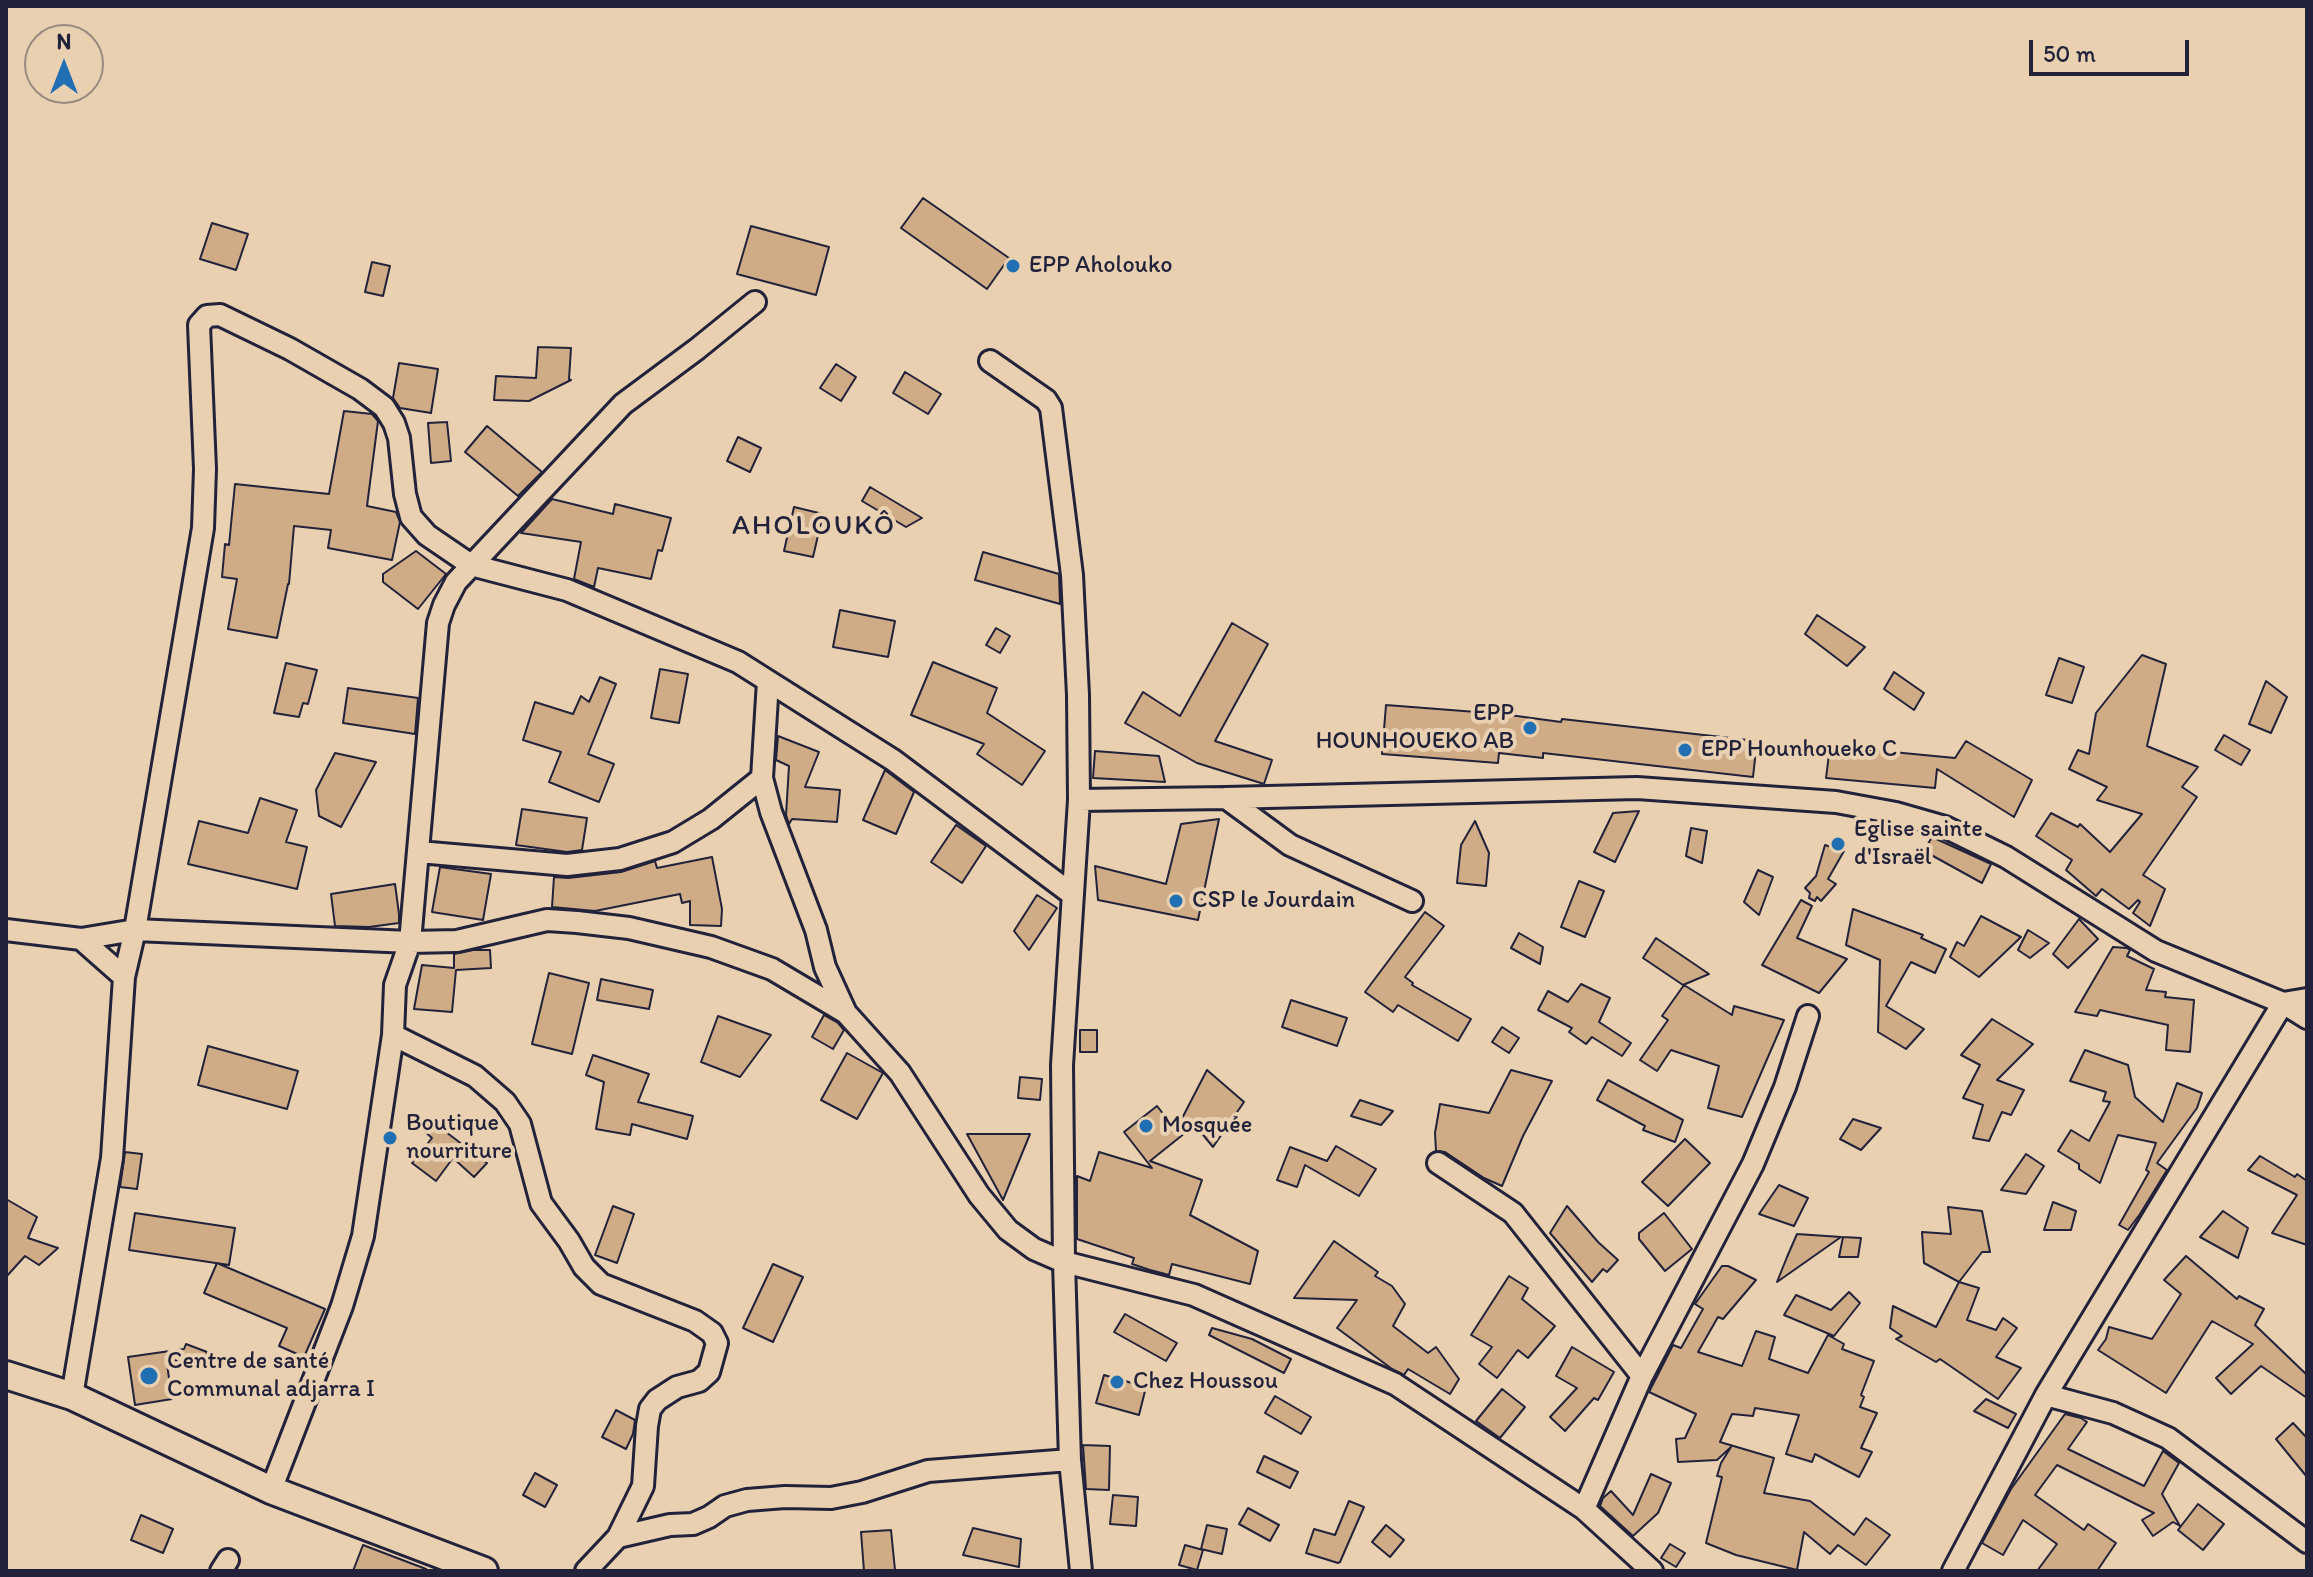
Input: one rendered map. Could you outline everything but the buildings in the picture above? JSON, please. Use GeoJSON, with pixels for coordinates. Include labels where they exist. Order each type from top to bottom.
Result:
{"type":"FeatureCollection","features":[{"type":"Feature","properties":{"kind":"main road"},"geometry":{"type":"LineString","coordinates":[[6,1375],[72,1396],[271,1490],[484,1571]]}},
{"type":"Feature","properties":{"kind":"street"},"geometry":{"type":"LineString","coordinates":[[271,1490],[342,1306],[363,1236],[393,1035],[395,985],[410,942],[438,623],[444,605],[456,582],[471,565],[623,404],[755,302]]}},
{"type":"Feature","properties":{"kind":"street"},"geometry":{"type":"LineString","coordinates":[[72,1396],[112,1158],[124,977],[135,930],[203,528],[205,469],[199,325],[207,316],[220,315],[290,349],[360,389],[384,407],[399,438],[405,494],[411,517],[427,535],[471,565],[567,590],[738,662],[893,760],[1073,895]]}},
{"type":"Feature","properties":{"kind":"street"},"geometry":{"type":"LineString","coordinates":[[990,361],[1046,400],[1051,408],[1072,575],[1078,679],[1079,800],[1062,1065],[1070,1460],[1081,1571]]}},
{"type":"Feature","properties":{"kind":"street"},"geometry":{"type":"LineString","coordinates":[[768,681],[762,778],[771,812],[816,930],[825,967],[846,1013]]}},
{"type":"Feature","properties":{"kind":"street"},"geometry":{"type":"LineString","coordinates":[[419,852],[567,865],[620,859],[673,842],[711,819],[762,778]]}},
{"type":"Feature","properties":{"kind":"street"},"geometry":{"type":"LineString","coordinates":[[1079,800],[1637,788],[1836,802],[1896,813],[1945,827],[2006,857],[2156,951],[2283,1003],[2307,1018]]}},
{"type":"Feature","properties":{"kind":"street"},"geometry":{"type":"LineString","coordinates":[[1226,798],[1290,845],[1412,901]]}},
{"type":"Feature","properties":{"kind":"street"},"geometry":{"type":"LineString","coordinates":[[6,930],[81,939],[135,930],[410,942],[457,941],[547,920],[629,928],[711,947],[772,969],[846,1013],[900,1073],[979,1195],[1008,1230],[1034,1249],[1064,1262],[1194,1295],[1395,1384],[1584,1509],[1652,1571]]}},
{"type":"Feature","properties":{"kind":"street"},"geometry":{"type":"LineString","coordinates":[[81,939],[124,977]]}},
{"type":"Feature","properties":{"kind":"street"},"geometry":{"type":"LineString","coordinates":[[1953,1571],[2046,1395],[2283,1003],[2307,999]]}},
{"type":"Feature","properties":{"kind":"street"},"geometry":{"type":"LineString","coordinates":[[1584,1509],[1642,1376],[1753,1164],[1785,1087],[1808,1016]]}},
{"type":"Feature","properties":{"kind":"street"},"geometry":{"type":"LineString","coordinates":[[393,1035],[475,1076],[505,1102],[520,1124],[541,1203],[584,1267],[601,1284],[695,1321],[712,1333],[717,1343],[709,1372],[699,1381],[677,1387],[657,1400],[650,1409],[643,1486],[618,1537],[586,1571]]}},
{"type":"Feature","properties":{"kind":"street"},"geometry":{"type":"LineString","coordinates":[[1438,1163],[1513,1213],[1642,1376]]}},
{"type":"Feature","properties":{"kind":"street"},"geometry":{"type":"LineString","coordinates":[[2046,1395],[2113,1413],[2168,1438],[2307,1542]]}},
{"type":"Feature","properties":{"kind":"street"},"geometry":{"type":"LineString","coordinates":[[618,1537],[658,1527],[693,1524],[725,1506],[747,1500],[831,1498],[862,1492],[928,1471],[1070,1460]]}},
{"type":"Feature","properties":{"kind":"place","name":"EPP Aholouko"},"geometry":{"type":"Point","coordinates":[1013,266]}},
{"type":"Feature","properties":{"kind":"place","name":"EPP HOUNHOUEKO AB"},"geometry":{"type":"Point","coordinates":[1530,728]}},
{"type":"Feature","properties":{"kind":"place","name":"EPP Hounhoueko C"},"geometry":{"type":"Point","coordinates":[1685,750]}},
{"type":"Feature","properties":{"kind":"place","name":"Eglise sainte d'Israël"},"geometry":{"type":"Point","coordinates":[1838,844]}},
{"type":"Feature","properties":{"kind":"place","name":"CSP le Jourdain"},"geometry":{"type":"Point","coordinates":[1176,901]}},
{"type":"Feature","properties":{"kind":"place","name":"Mosquée"},"geometry":{"type":"Point","coordinates":[1146,1126]}},
{"type":"Feature","properties":{"kind":"place","name":"Boutique nourriture"},"geometry":{"type":"Point","coordinates":[390,1138]}},
{"type":"Feature","properties":{"kind":"place","name":"Centre de santé Communal adjarra I"},"geometry":{"type":"Point","coordinates":[149,1376]}},
{"type":"Feature","properties":{"kind":"place","name":"Chez Houssou"},"geometry":{"type":"Point","coordinates":[1117,1382]}},
{"type":"Feature","properties":{"kind":"district","name":"AHOLOUKÔ"},"geometry":{"type":"Point","coordinates":[814,527]}}]}
